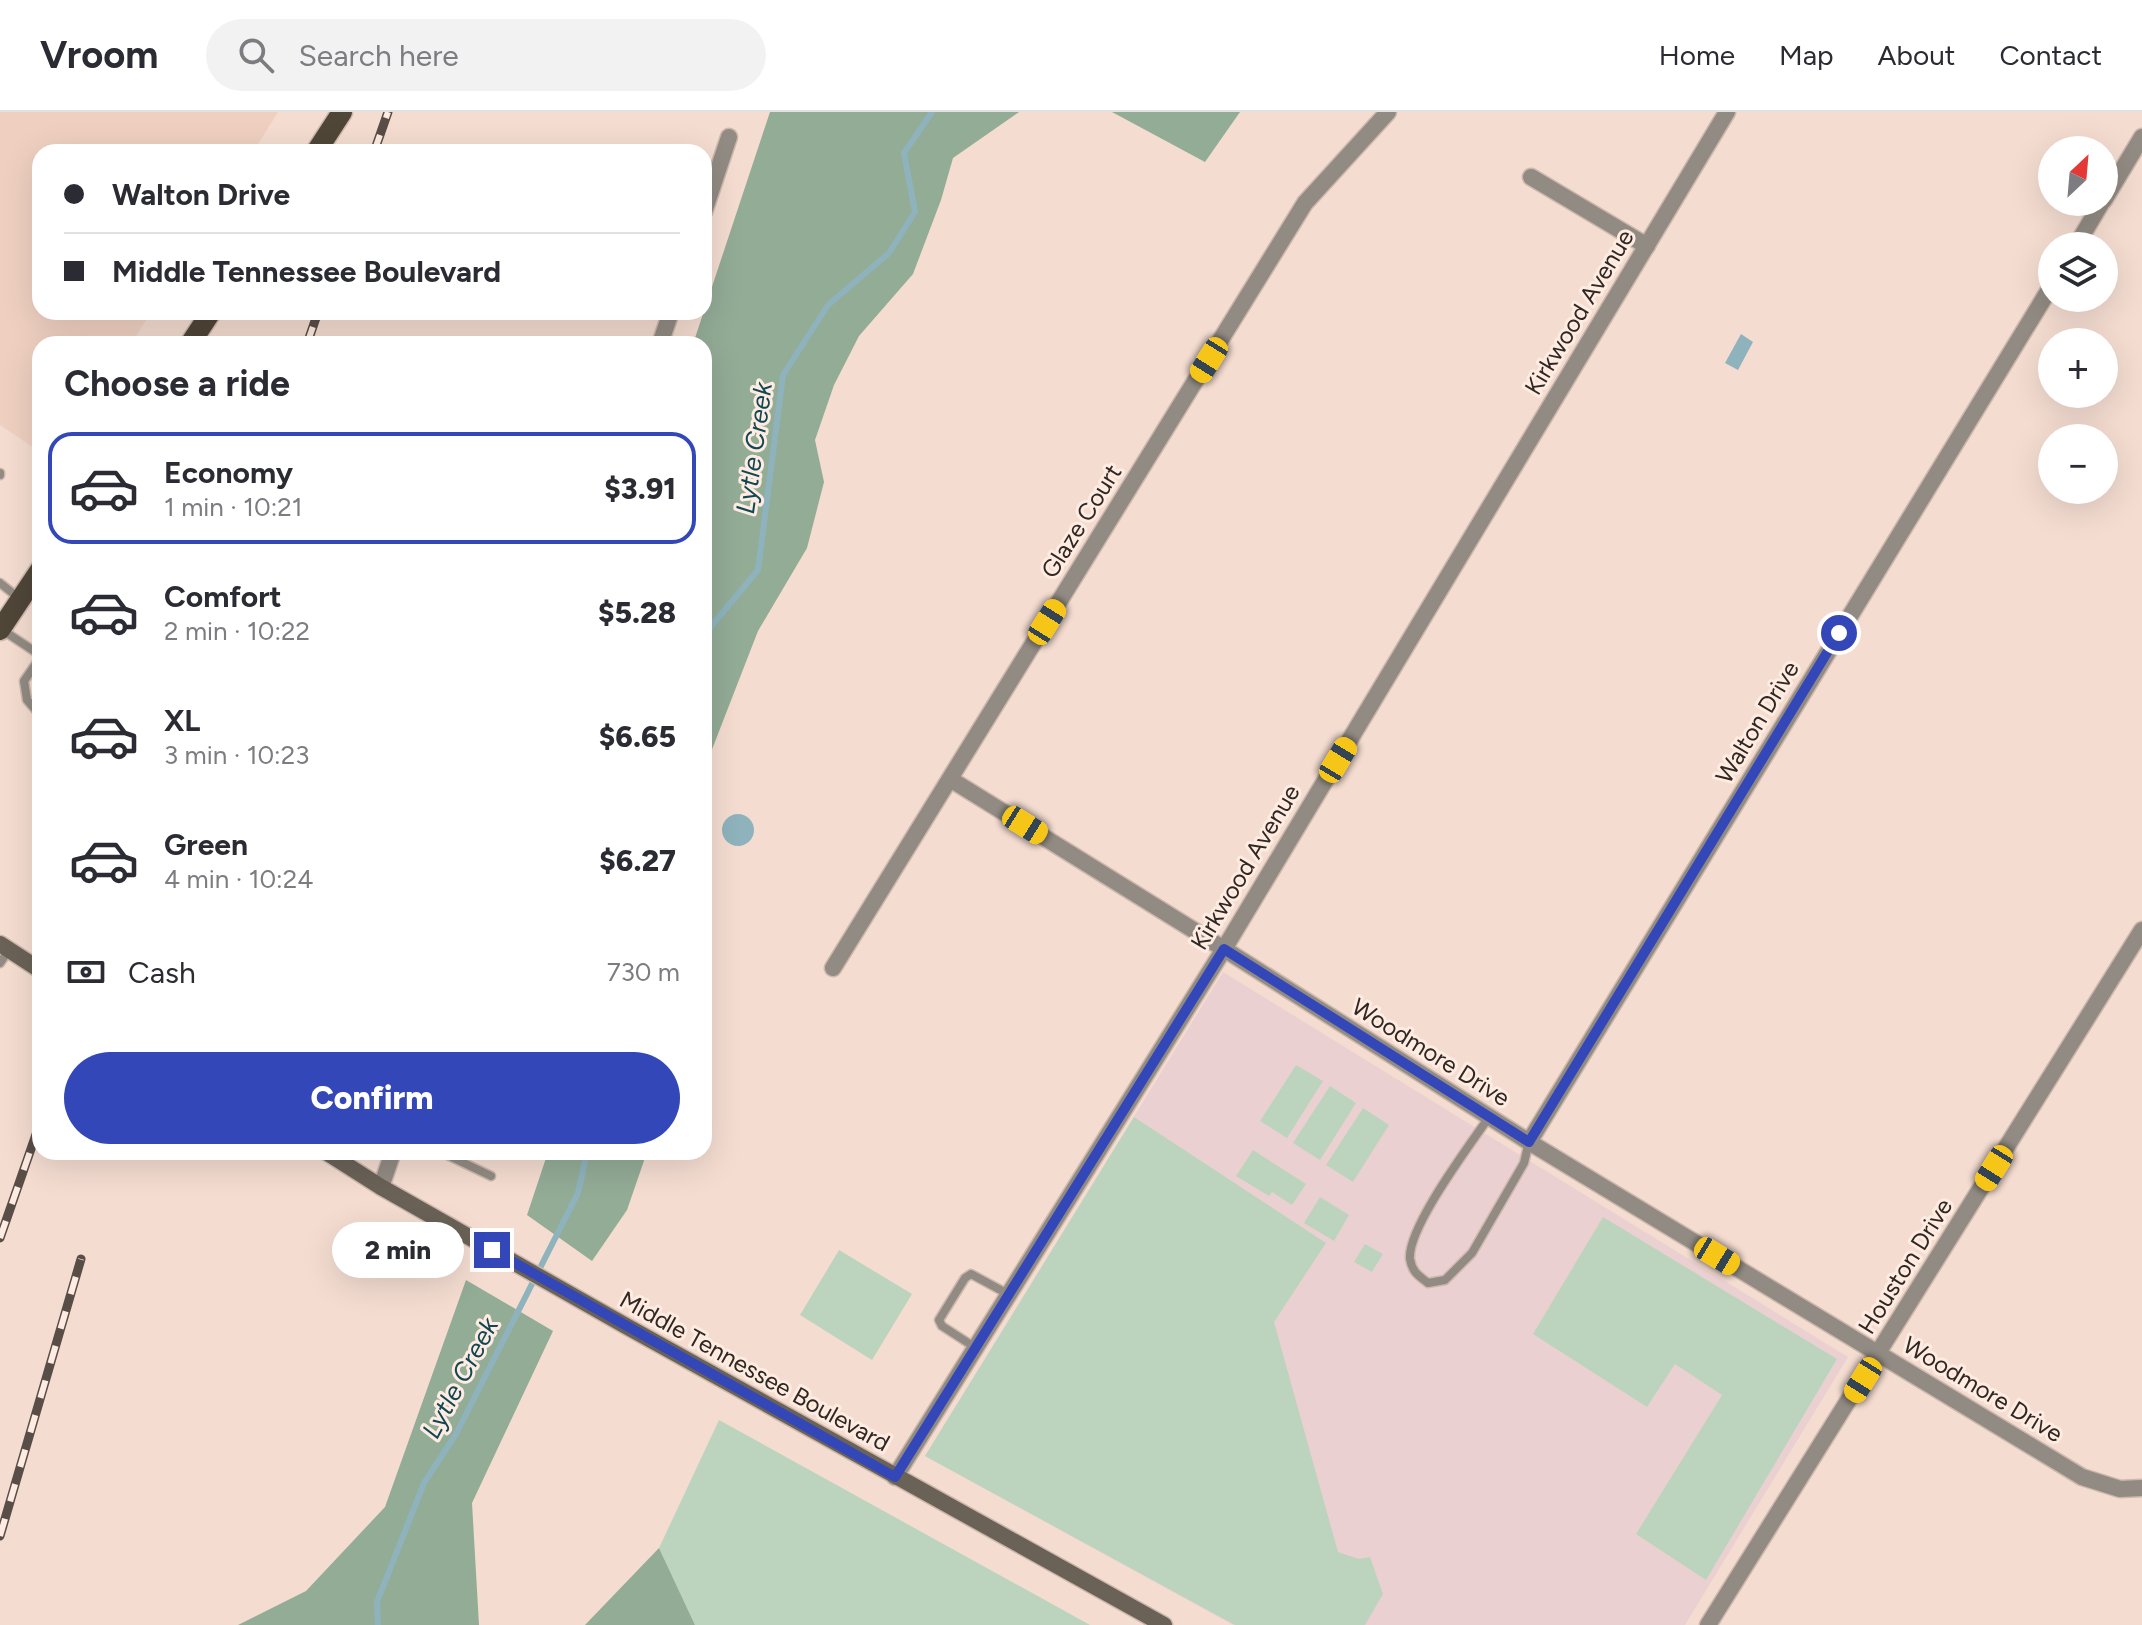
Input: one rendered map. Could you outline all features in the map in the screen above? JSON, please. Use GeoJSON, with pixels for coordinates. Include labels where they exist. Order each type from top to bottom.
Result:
{"type":"FeatureCollection","features":[{"type":"Feature","properties":{"kind":"main road"},"geometry":{"type":"LineString","coordinates":[[321,144],[342,112]]}},
{"type":"Feature","properties":{"kind":"main road"},"geometry":{"type":"LineString","coordinates":[[0,629],[32,582]]}},
{"type":"Feature","properties":{"kind":"main road"},"geometry":{"type":"LineString","coordinates":[[3,952],[32,966]]}},
{"type":"Feature","properties":{"kind":"main road","name":"Middle Tennessee Boulevard"},"geometry":{"type":"LineString","coordinates":[[339,1160],[577,1299],[1164,1625]]}},
{"type":"Feature","properties":{"kind":"street","name":"Glaze Court"},"geometry":{"type":"LineString","coordinates":[[833,968],[1305,203],[1388,112]]}},
{"type":"Feature","properties":{"kind":"street","name":"Kirkwood Avenue"},"geometry":{"type":"LineString","coordinates":[[895,1477],[1224,949],[1727,112]]}},
{"type":"Feature","properties":{"kind":"street"},"geometry":{"type":"LineString","coordinates":[[712,188],[729,137]]}},
{"type":"Feature","properties":{"kind":"street"},"geometry":{"type":"LineString","coordinates":[[2118,176],[2142,137]]}},
{"type":"Feature","properties":{"kind":"street"},"geometry":{"type":"LineString","coordinates":[[1531,177],[1647,246]]}},
{"type":"Feature","properties":{"kind":"street","name":"Walton Drive"},"geometry":{"type":"LineString","coordinates":[[1529,1142],[2038,308]]}},
{"type":"Feature","properties":{"kind":"street","name":"Woodmore Drive"},"geometry":{"type":"LineString","coordinates":[[950,779],[1529,1142],[2082,1477],[2120,1489],[2142,1488]]}},
{"type":"Feature","properties":{"kind":"street","name":"Houston Drive"},"geometry":{"type":"LineString","coordinates":[[1708,1625],[2142,930]]}},
{"type":"Feature","properties":{"kind":"street"},"geometry":{"type":"LineString","coordinates":[[381,1187],[390,1160]]}},
{"type":"Feature","properties":{"kind":"lane"},"geometry":{"type":"LineString","coordinates":[[0,583],[20,599]]}},
{"type":"Feature","properties":{"kind":"lane"},"geometry":{"type":"LineString","coordinates":[[0,629],[32,651]]}},
{"type":"Feature","properties":{"kind":"lane"},"geometry":{"type":"LineString","coordinates":[[32,669],[24,681],[27,700],[32,706]]}},
{"type":"Feature","properties":{"kind":"lane"},"geometry":{"type":"LineString","coordinates":[[1489,1117],[1419,1224],[1410,1256],[1414,1273],[1428,1283],[1445,1280],[1472,1253],[1524,1163],[1529,1142]]}},
{"type":"Feature","properties":{"kind":"lane"},"geometry":{"type":"LineString","coordinates":[[458,1160],[491,1176]]}},
{"type":"Feature","properties":{"kind":"lane"},"geometry":{"type":"LineString","coordinates":[[976,1348],[942,1326],[939,1320],[965,1278],[971,1274],[1009,1294]]}},
{"type":"Feature","properties":{"kind":"shaded area"},"geometry":{"type":"Polygon","coordinates":[[[0,112],[278,112],[258,144],[32,144],[32,320],[146,320],[136,336],[32,336],[32,447],[0,425],[0,112]]]}},
{"type":"Feature","properties":{"kind":"shaded area"},"geometry":{"type":"Polygon","coordinates":[[[1223,972],[1848,1357],[1685,1625],[1233,1625],[925,1456],[1223,972]]]}},
{"type":"Feature","properties":{"kind":"green space"},"geometry":{"type":"Polygon","coordinates":[[[770,112],[1019,112],[953,158],[913,274],[859,336],[834,385],[815,440],[824,482],[807,548],[758,631],[712,749],[712,336],[696,336],[701,320],[712,320],[712,287],[770,112]]]}},
{"type":"Feature","properties":{"kind":"green space"},"geometry":{"type":"Polygon","coordinates":[[[1112,112],[1240,112],[1205,162],[1112,112]]]}},
{"type":"Feature","properties":{"kind":"green space"},"geometry":{"type":"Polygon","coordinates":[[[1296,1065],[1323,1081],[1287,1138],[1260,1121],[1296,1065]]]}},
{"type":"Feature","properties":{"kind":"green space"},"geometry":{"type":"Polygon","coordinates":[[[1330,1086],[1356,1103],[1320,1160],[1293,1143],[1330,1086]]]}},
{"type":"Feature","properties":{"kind":"green space"},"geometry":{"type":"Polygon","coordinates":[[[1363,1108],[1389,1125],[1353,1182],[1326,1165],[1363,1108]]]}},
{"type":"Feature","properties":{"kind":"green space"},"geometry":{"type":"Polygon","coordinates":[[[1134,1117],[1326,1243],[1274,1322],[1338,1552],[1359,1559],[1370,1557],[1383,1594],[1365,1625],[1235,1625],[925,1456],[1134,1117]]]}},
{"type":"Feature","properties":{"kind":"green space"},"geometry":{"type":"Polygon","coordinates":[[[1253,1150],[1306,1184],[1292,1205],[1272,1192],[1269,1196],[1236,1176],[1253,1150]]]}},
{"type":"Feature","properties":{"kind":"green space"},"geometry":{"type":"Polygon","coordinates":[[[545,1160],[644,1160],[627,1210],[592,1261],[527,1215],[545,1160]]]}},
{"type":"Feature","properties":{"kind":"green space"},"geometry":{"type":"Polygon","coordinates":[[[1320,1197],[1349,1215],[1334,1241],[1304,1223],[1320,1197]]]}},
{"type":"Feature","properties":{"kind":"green space"},"geometry":{"type":"Polygon","coordinates":[[[1603,1217],[1837,1359],[1706,1580],[1636,1534],[1722,1395],[1675,1364],[1647,1407],[1533,1334],[1603,1217]]]}},
{"type":"Feature","properties":{"kind":"green space"},"geometry":{"type":"Polygon","coordinates":[[[1365,1244],[1383,1254],[1372,1272],[1354,1262],[1365,1244]]]}},
{"type":"Feature","properties":{"kind":"green space"},"geometry":{"type":"Polygon","coordinates":[[[839,1250],[912,1294],[872,1360],[800,1315],[839,1250]]]}},
{"type":"Feature","properties":{"kind":"green space"},"geometry":{"type":"Polygon","coordinates":[[[466,1280],[553,1331],[472,1503],[479,1625],[238,1625],[306,1591],[385,1507],[466,1280]]]}},
{"type":"Feature","properties":{"kind":"green space"},"geometry":{"type":"Polygon","coordinates":[[[719,1420],[1090,1625],[695,1625],[659,1548],[719,1420]]]}},
{"type":"Feature","properties":{"kind":"green space"},"geometry":{"type":"Polygon","coordinates":[[[659,1548],[695,1625],[585,1625],[659,1548]]]}},
{"type":"Feature","properties":{"kind":"water"},"geometry":{"type":"Polygon","coordinates":[[[1741,334],[1753,342],[1738,370],[1725,363],[1741,334]]]}},
{"type":"Feature","properties":{"kind":"water"},"geometry":{"type":"Polygon","coordinates":[[[738,814],[749,819],[754,830],[749,841],[738,846],[727,841],[722,830],[727,819],[738,814]]]}},
{"type":"Feature","properties":{"kind":"waterway","name":"Lytle Creek"},"geometry":{"type":"LineString","coordinates":[[712,625],[758,570],[783,375],[828,305],[889,253],[915,212],[904,153],[932,112]]}},
{"type":"Feature","properties":{"kind":"waterway","name":"Lytle Creek"},"geometry":{"type":"LineString","coordinates":[[378,1625],[377,1602],[424,1483],[456,1434],[578,1193],[585,1160]]}},
{"type":"Feature","properties":{"kind":"railway"},"geometry":{"type":"LineString","coordinates":[[377,144],[388,112]]}},
{"type":"Feature","properties":{"kind":"railway"},"geometry":{"type":"LineString","coordinates":[[310,336],[315,320]]}},
{"type":"Feature","properties":{"kind":"railway"},"geometry":{"type":"LineString","coordinates":[[0,1238],[32,1146]]}},
{"type":"Feature","properties":{"kind":"railway"},"geometry":{"type":"LineString","coordinates":[[0,1536],[81,1259]]}},
{"type":"Feature","properties":{"kind":"route"},"geometry":{"type":"LineString","coordinates":[[492,1250],[895,1477],[1224,949],[1529,1142],[1839,633]]}}]}
